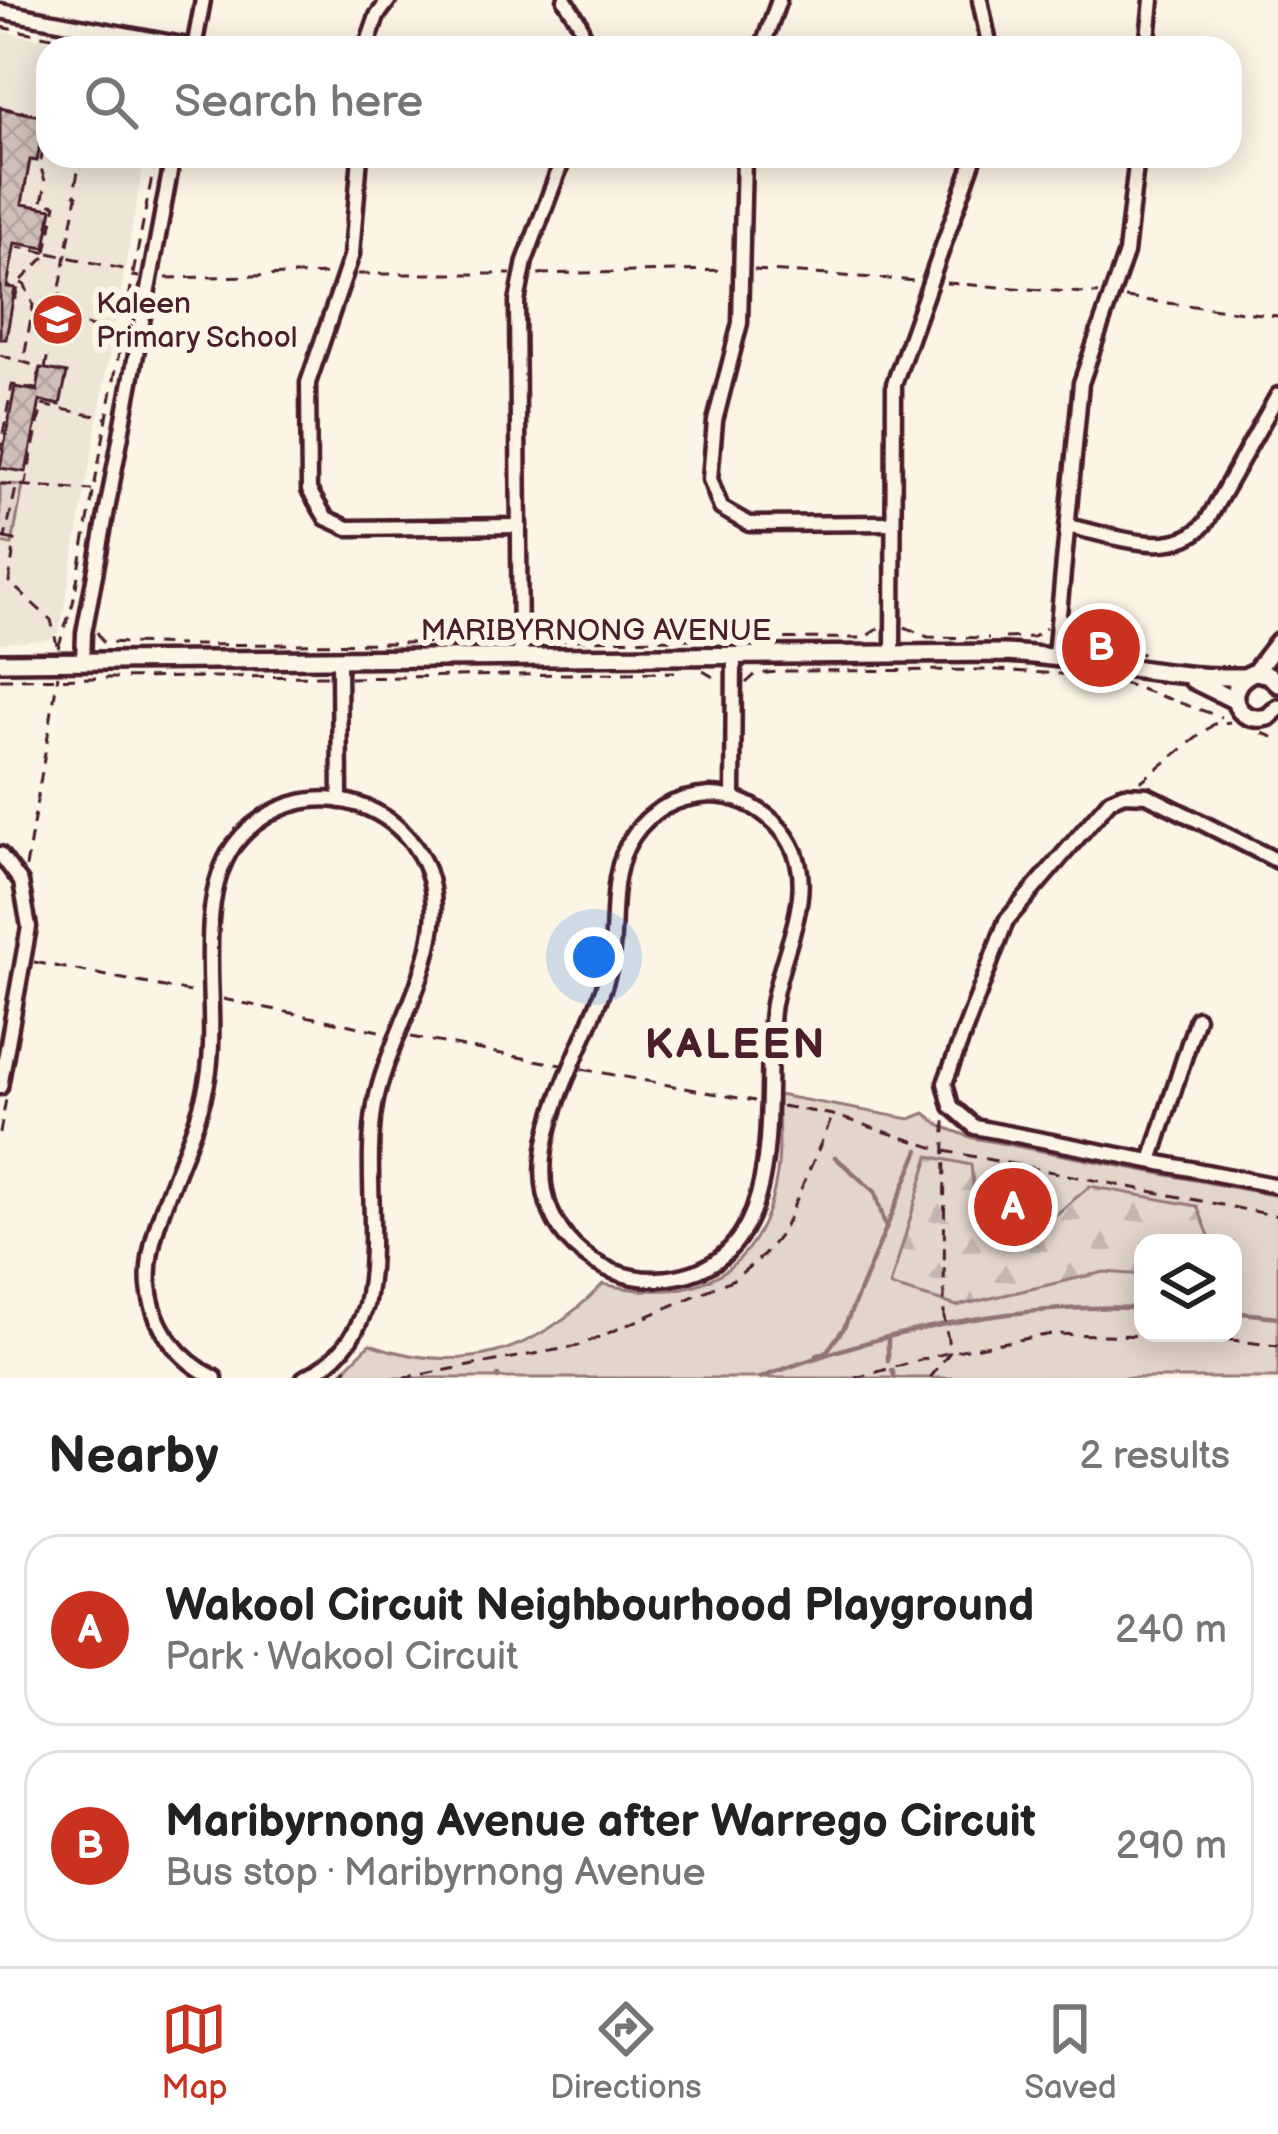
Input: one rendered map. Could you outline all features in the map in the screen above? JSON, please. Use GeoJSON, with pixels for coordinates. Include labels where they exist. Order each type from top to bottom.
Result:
{"type":"FeatureCollection","features":[{"type":"Feature","properties":{"kind":"street"},"geometry":{"type":"LineString","coordinates":[[196,36],[202,0]]}},
{"type":"Feature","properties":{"kind":"street"},"geometry":{"type":"LineString","coordinates":[[370,36],[388,0]]}},
{"type":"Feature","properties":{"kind":"street"},"geometry":{"type":"LineString","coordinates":[[565,0],[583,36]]}},
{"type":"Feature","properties":{"kind":"street"},"geometry":{"type":"LineString","coordinates":[[766,36],[779,0]]}},
{"type":"Feature","properties":{"kind":"street"},"geometry":{"type":"LineString","coordinates":[[980,0],[989,36]]}},
{"type":"Feature","properties":{"kind":"street"},"geometry":{"type":"LineString","coordinates":[[1148,36],[1152,0]]}},
{"type":"Feature","properties":{"kind":"street"},"geometry":{"type":"LineString","coordinates":[[7,8],[141,36]]}},
{"type":"Feature","properties":{"kind":"street"},"geometry":{"type":"LineString","coordinates":[[83,662],[84,633],[171,168]]}},
{"type":"Feature","properties":{"kind":"street"},"geometry":{"type":"LineString","coordinates":[[359,168],[357,226],[308,383],[309,482],[315,505],[332,522],[348,528],[519,526]]}},
{"type":"Feature","properties":{"kind":"street"},"geometry":{"type":"LineString","coordinates":[[520,658],[517,316],[521,274],[561,168]]}},
{"type":"Feature","properties":{"kind":"street"},"geometry":{"type":"LineString","coordinates":[[744,168],[738,339],[712,440],[710,479],[717,502],[749,524],[892,523]]}},
{"type":"Feature","properties":{"kind":"street"},"geometry":{"type":"LineString","coordinates":[[893,654],[894,384],[971,168]]}},
{"type":"Feature","properties":{"kind":"street"},"geometry":{"type":"LineString","coordinates":[[1055,656],[1081,383],[1129,240],[1136,168]]}},
{"type":"Feature","properties":{"kind":"street"},"geometry":{"type":"LineString","coordinates":[[1067,526],[1165,544],[1192,536],[1207,520],[1278,395]]}},
{"type":"Feature","properties":{"kind":"street"},"geometry":{"type":"LineString","coordinates":[[1234,700],[1235,687],[1278,642]]}},
{"type":"Feature","properties":{"kind":"street","name":"MARIBYRNONG AVENUE"},"geometry":{"type":"LineString","coordinates":[[0,662],[339,668],[520,658],[893,654],[1055,656],[1190,678],[1250,675]]}},
{"type":"Feature","properties":{"kind":"street"},"geometry":{"type":"LineString","coordinates":[[733,798],[734,657]]}},
{"type":"Feature","properties":{"kind":"street"},"geometry":{"type":"LineString","coordinates":[[339,668],[340,801]]}},
{"type":"Feature","properties":{"kind":"street"},"geometry":{"type":"LineString","coordinates":[[1250,675],[1269,675],[1278,684]]}},
{"type":"Feature","properties":{"kind":"street","name":"MARIBYRNONG AVENUE"},"geometry":{"type":"LineString","coordinates":[[1190,678],[1234,700],[1239,712],[1250,719],[1275,715]]}},
{"type":"Feature","properties":{"kind":"street"},"geometry":{"type":"LineString","coordinates":[[1278,861],[1155,798],[1124,794],[1098,810],[1006,921],[948,1067],[948,1099],[956,1113],[975,1127],[1278,1186]]}},
{"type":"Feature","properties":{"kind":"street"},"geometry":{"type":"LineString","coordinates":[[698,796],[733,798],[754,807],[781,829],[797,859],[801,905],[775,991],[762,1186],[742,1235],[712,1262],[689,1273],[637,1278],[611,1270],[578,1249],[560,1229],[545,1192],[542,1166],[546,1140],[573,1067],[610,967],[618,871],[631,838],[655,813],[698,796]]}},
{"type":"Feature","properties":{"kind":"street"},"geometry":{"type":"LineString","coordinates":[[214,1378],[169,1341],[156,1318],[148,1279],[154,1240],[205,1096],[210,1067],[214,896],[231,849],[248,830],[279,809],[302,801],[340,801],[377,813],[398,828],[422,859],[432,883],[435,909],[432,935],[379,1091],[366,1305],[342,1351],[304,1378]]}},
{"type":"Feature","properties":{"kind":"street"},"geometry":{"type":"LineString","coordinates":[[0,854],[23,887],[29,927],[0,1087]]}},
{"type":"Feature","properties":{"kind":"street"},"geometry":{"type":"LineString","coordinates":[[1150,1161],[1197,1018]]}},
{"type":"Feature","properties":{"kind":"path"},"geometry":{"type":"LineString","coordinates":[[0,27],[44,36]]}},
{"type":"Feature","properties":{"kind":"path"},"geometry":{"type":"LineString","coordinates":[[0,107],[36,117]]}},
{"type":"Feature","properties":{"kind":"path"},"geometry":{"type":"LineString","coordinates":[[15,300],[20,283],[47,253],[56,206],[42,202],[46,184],[41,168]]}},
{"type":"Feature","properties":{"kind":"path"},"geometry":{"type":"LineString","coordinates":[[0,450],[12,386],[35,389],[43,368],[79,168]]}},
{"type":"Feature","properties":{"kind":"path"},"geometry":{"type":"LineString","coordinates":[[23,887],[58,663],[153,168]]}},
{"type":"Feature","properties":{"kind":"path"},"geometry":{"type":"LineString","coordinates":[[56,254],[69,238]]}},
{"type":"Feature","properties":{"kind":"path"},"geometry":{"type":"LineString","coordinates":[[16,247],[151,278],[742,269],[1111,296],[1278,316]]}},
{"type":"Feature","properties":{"kind":"path"},"geometry":{"type":"LineString","coordinates":[[20,283],[33,305],[23,359]]}},
{"type":"Feature","properties":{"kind":"path"},"geometry":{"type":"LineString","coordinates":[[59,293],[82,324],[122,339]]}},
{"type":"Feature","properties":{"kind":"path"},"geometry":{"type":"LineString","coordinates":[[0,355],[43,368]]}},
{"type":"Feature","properties":{"kind":"path"},"geometry":{"type":"LineString","coordinates":[[25,487],[42,405],[107,418]]}},
{"type":"Feature","properties":{"kind":"path"},"geometry":{"type":"LineString","coordinates":[[0,484],[92,490]]}},
{"type":"Feature","properties":{"kind":"path"},"geometry":{"type":"LineString","coordinates":[[16,486],[3,538],[15,540],[9,582],[51,620],[58,663]]}},
{"type":"Feature","properties":{"kind":"path"},"geometry":{"type":"LineString","coordinates":[[96,626],[103,642],[118,645],[494,642],[520,629],[530,629],[548,640],[864,638],[884,625],[928,637],[1033,638],[1048,627],[1070,631],[1083,642],[1159,657]]}},
{"type":"Feature","properties":{"kind":"path"},"geometry":{"type":"LineString","coordinates":[[0,679],[58,663],[703,671],[725,685],[745,684],[764,672],[788,671],[997,670],[1082,676]]}},
{"type":"Feature","properties":{"kind":"path"},"geometry":{"type":"LineString","coordinates":[[1113,681],[1221,718]]}},
{"type":"Feature","properties":{"kind":"path"},"geometry":{"type":"LineString","coordinates":[[1124,794],[1214,724],[1232,722]]}},
{"type":"Feature","properties":{"kind":"path"},"geometry":{"type":"LineString","coordinates":[[24,960],[833,1115],[945,1150],[1278,1216]]}},
{"type":"Feature","properties":{"kind":"path"},"geometry":{"type":"LineString","coordinates":[[930,1378],[950,1352],[944,1317],[948,1099]]}},
{"type":"Feature","properties":{"kind":"path"},"geometry":{"type":"LineString","coordinates":[[855,1378],[950,1352],[1052,1334],[1208,1337],[1278,1346]]}},
{"type":"Feature","properties":{"kind":"shaded area","name":"Kaleen Primary School"},"geometry":{"type":"Polygon","coordinates":[[[0,31],[36,38],[36,168],[143,168],[60,631],[49,640],[0,643],[0,543],[11,545],[22,486],[0,483],[0,31]]]}},
{"type":"Feature","properties":{"kind":"green space"},"geometry":{"type":"Polygon","coordinates":[[[0,483],[23,485],[12,545],[0,543],[0,483]]]}},
{"type":"Feature","properties":{"kind":"green space"},"geometry":{"type":"Polygon","coordinates":[[[778,1095],[910,1119],[925,1113],[941,1126],[973,1138],[1278,1196],[1278,1378],[336,1378],[370,1344],[404,1354],[467,1358],[524,1342],[578,1308],[603,1284],[666,1290],[717,1276],[738,1261],[754,1240],[767,1213],[779,1149],[778,1095]]]}},
{"type":"Feature","properties":{"kind":"green space"},"geometry":{"type":"Polygon","coordinates":[[[929,1156],[971,1165],[977,1221],[1034,1233],[1090,1186],[1197,1206],[1208,1234],[1134,1234],[1134,1274],[1104,1272],[957,1306],[890,1286],[929,1156]]]}},
{"type":"Feature","properties":{"kind":"building"},"geometry":{"type":"Polygon","coordinates":[[[0,108],[36,115],[36,161],[30,160],[22,204],[52,209],[45,248],[15,243],[7,287],[15,288],[6,339],[0,339],[0,108]]]}},
{"type":"Feature","properties":{"kind":"building"},"geometry":{"type":"Polygon","coordinates":[[[41,368],[67,373],[60,405],[40,401],[26,472],[0,468],[15,387],[37,391],[41,368]]]}},
{"type":"Feature","properties":{"kind":"waterway"},"geometry":{"type":"LineString","coordinates":[[816,1356],[827,1351],[844,1328],[919,1150]]}},
{"type":"Feature","properties":{"kind":"waterway"},"geometry":{"type":"LineString","coordinates":[[835,1157],[875,1192],[886,1228]]}},
{"type":"Feature","properties":{"kind":"waterway"},"geometry":{"type":"LineString","coordinates":[[760,1378],[853,1347],[948,1324],[1045,1310],[1134,1308]]}},
{"type":"Feature","properties":{"kind":"waterway"},"geometry":{"type":"LineString","coordinates":[[1242,1313],[1278,1317]]}},
{"type":"Feature","properties":{"kind":"waterway"},"geometry":{"type":"LineString","coordinates":[[888,1339],[888,1361]]}},
{"type":"Feature","properties":{"kind":"waterway"},"geometry":{"type":"LineString","coordinates":[[892,1370],[895,1378]]}},
{"type":"Feature","properties":{"kind":"place","name":"Kaleen Primary School"},"geometry":{"type":"Point","coordinates":[57,320]}},
{"type":"Feature","properties":{"kind":"place","name":"Maribyrnong Avenue after Warrego Circuit"},"geometry":{"type":"Point","coordinates":[1101,648]}},
{"type":"Feature","properties":{"kind":"place","name":"Wakool Circuit Neighbourhood Playground"},"geometry":{"type":"Point","coordinates":[1013,1207]}},
{"type":"Feature","properties":{"kind":"district","name":"KALEEN"},"geometry":{"type":"Point","coordinates":[736,1043]}}]}
